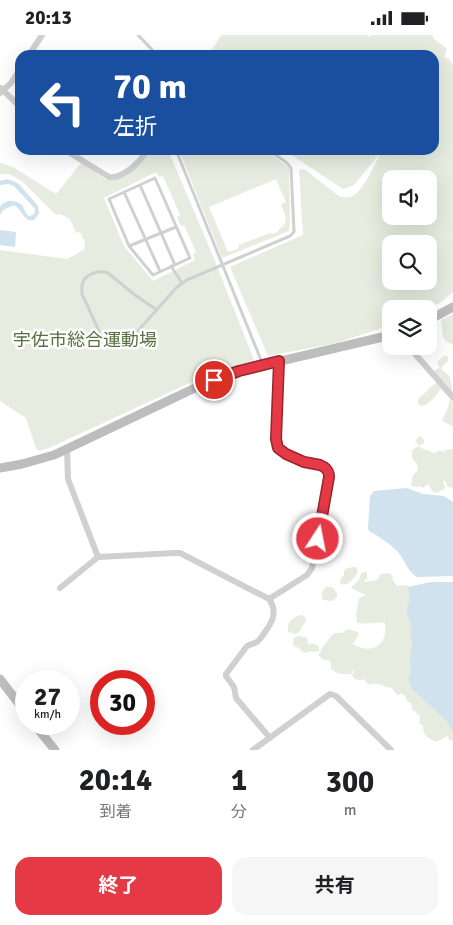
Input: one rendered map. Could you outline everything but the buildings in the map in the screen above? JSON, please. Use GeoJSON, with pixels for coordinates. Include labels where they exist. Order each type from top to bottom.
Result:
{"type":"FeatureCollection","features":[{"type":"Feature","properties":{"kind":"street"},"geometry":{"type":"LineString","coordinates":[[32,50],[42,35]]}},
{"type":"Feature","properties":{"kind":"street"},"geometry":{"type":"LineString","coordinates":[[15,77],[11,83],[1,90],[15,103]]}},
{"type":"Feature","properties":{"kind":"street"},"geometry":{"type":"LineString","coordinates":[[73,155],[113,178],[118,177],[137,164],[143,155]]}},
{"type":"Feature","properties":{"kind":"street"},"geometry":{"type":"LineString","coordinates":[[437,316],[453,307]]}},
{"type":"Feature","properties":{"kind":"street"},"geometry":{"type":"LineString","coordinates":[[0,468],[38,460],[67,449],[204,384],[239,371],[382,337]]}},
{"type":"Feature","properties":{"kind":"street"},"geometry":{"type":"LineString","coordinates":[[416,355],[453,397]]}},
{"type":"Feature","properties":{"kind":"street"},"geometry":{"type":"LineString","coordinates":[[269,599],[307,575],[312,568],[329,477],[328,470],[324,467],[296,459],[280,451],[277,446],[279,361]]}},
{"type":"Feature","properties":{"kind":"street"},"geometry":{"type":"LineString","coordinates":[[67,449],[68,479],[98,557]]}},
{"type":"Feature","properties":{"kind":"street"},"geometry":{"type":"LineString","coordinates":[[60,588],[98,557],[180,553],[269,599],[275,611],[273,619],[260,639],[247,646],[226,676],[234,687],[236,697],[270,738]]}},
{"type":"Feature","properties":{"kind":"street"},"geometry":{"type":"LineString","coordinates":[[0,679],[15,699]]}},
{"type":"Feature","properties":{"kind":"street"},"geometry":{"type":"LineString","coordinates":[[252,750],[330,694],[336,696],[391,750]]}},
{"type":"Feature","properties":{"kind":"street"},"geometry":{"type":"LineString","coordinates":[[43,735],[55,750]]}},
{"type":"Feature","properties":{"kind":"lane"},"geometry":{"type":"LineString","coordinates":[[138,35],[152,50]]}},
{"type":"Feature","properties":{"kind":"lane"},"geometry":{"type":"LineString","coordinates":[[178,155],[263,365]]}},
{"type":"Feature","properties":{"kind":"lane"},"geometry":{"type":"LineString","coordinates":[[157,310],[103,271],[92,274],[82,283],[82,295],[100,333],[107,339],[117,340],[136,333],[182,283],[189,278],[293,234],[291,169],[276,155]]}},
{"type":"Feature","properties":{"kind":"lane"},"geometry":{"type":"LineString","coordinates":[[155,178],[190,258],[153,275],[129,247],[109,199],[140,185],[155,178]]}},
{"type":"Feature","properties":{"kind":"lane"},"geometry":{"type":"LineString","coordinates":[[140,185],[173,266],[182,283]]}},
{"type":"Feature","properties":{"kind":"lane"},"geometry":{"type":"LineString","coordinates":[[124,192],[160,271]]}},
{"type":"Feature","properties":{"kind":"lane"},"geometry":{"type":"LineString","coordinates":[[129,247],[176,227]]}},
{"type":"Feature","properties":{"kind":"green space"},"geometry":{"type":"Polygon","coordinates":[[[221,35],[368,35],[370,37],[371,35],[432,35],[435,40],[445,47],[447,50],[444,57],[449,59],[453,65],[453,292],[437,304],[437,300],[382,300],[382,328],[336,343],[268,356],[230,267],[303,235],[299,170],[304,169],[339,196],[349,197],[354,195],[365,182],[379,155],[439,155],[439,50],[212,50],[221,35]]]}},
{"type":"Feature","properties":{"kind":"green space","name":"宇佐市総合運動場"},"geometry":{"type":"Polygon","coordinates":[[[144,155],[170,155],[254,360],[181,387],[39,451],[36,449],[26,418],[0,401],[0,250],[67,259],[84,250],[85,243],[80,232],[76,233],[70,219],[60,214],[56,215],[22,181],[9,174],[0,174],[0,163],[13,167],[56,194],[81,163],[105,179],[113,180],[144,155]],[[156,172],[104,198],[124,246],[153,281],[195,260],[193,254],[196,252],[184,225],[181,226],[177,217],[180,215],[163,176],[159,177],[156,172]]]}},
{"type":"Feature","properties":{"kind":"green space"},"geometry":{"type":"Polygon","coordinates":[[[181,155],[272,155],[289,168],[289,231],[222,258],[181,155]],[[276,179],[209,207],[228,252],[238,249],[239,245],[270,233],[278,232],[284,226],[286,218],[281,204],[286,202],[276,179]]]}},
{"type":"Feature","properties":{"kind":"green space"},"geometry":{"type":"Polygon","coordinates":[[[292,155],[378,155],[354,185],[343,189],[292,155]]]}},
{"type":"Feature","properties":{"kind":"green space"},"geometry":{"type":"Polygon","coordinates":[[[453,314],[453,346],[446,342],[443,337],[441,320],[453,314]]]}},
{"type":"Feature","properties":{"kind":"green space"},"geometry":{"type":"Polygon","coordinates":[[[446,355],[448,361],[441,368],[450,377],[453,401],[453,427],[442,420],[450,398],[441,389],[428,403],[422,406],[418,404],[420,397],[438,382],[433,374],[435,370],[440,368],[437,363],[446,355]]]}},
{"type":"Feature","properties":{"kind":"green space"},"geometry":{"type":"Polygon","coordinates":[[[420,436],[424,443],[419,446],[415,440],[420,436]]]}},
{"type":"Feature","properties":{"kind":"green space"},"geometry":{"type":"Polygon","coordinates":[[[419,446],[434,453],[440,450],[443,452],[453,449],[453,488],[448,487],[446,481],[443,481],[444,490],[437,493],[433,492],[428,484],[423,488],[411,485],[413,475],[418,470],[417,464],[412,458],[412,450],[419,446]]]}},
{"type":"Feature","properties":{"kind":"green space"},"geometry":{"type":"Polygon","coordinates":[[[356,567],[358,571],[355,576],[349,583],[341,584],[340,580],[344,575],[345,569],[356,567]]]}},
{"type":"Feature","properties":{"kind":"green space"},"geometry":{"type":"Polygon","coordinates":[[[361,573],[367,573],[367,579],[365,582],[377,580],[381,574],[388,573],[392,575],[393,581],[398,586],[407,585],[414,593],[453,725],[453,741],[449,740],[448,736],[436,742],[426,736],[423,726],[419,723],[420,715],[412,710],[411,703],[401,693],[397,695],[392,688],[378,684],[370,685],[364,679],[355,679],[352,675],[353,670],[351,674],[336,672],[331,669],[329,660],[323,660],[318,655],[334,633],[342,633],[348,629],[358,632],[359,635],[352,644],[366,649],[378,646],[384,638],[385,623],[357,623],[356,613],[359,598],[366,595],[351,588],[359,580],[361,573]]]}},
{"type":"Feature","properties":{"kind":"green space"},"geometry":{"type":"Polygon","coordinates":[[[326,587],[332,587],[337,593],[337,597],[332,601],[323,600],[322,598],[322,593],[326,587]]]}},
{"type":"Feature","properties":{"kind":"green space"},"geometry":{"type":"Polygon","coordinates":[[[302,615],[305,617],[306,622],[301,630],[296,634],[288,632],[288,626],[291,621],[302,615]]]}},
{"type":"Feature","properties":{"kind":"green space"},"geometry":{"type":"Polygon","coordinates":[[[297,636],[306,637],[307,644],[312,643],[316,645],[319,647],[319,651],[306,653],[301,651],[300,648],[293,645],[294,638],[297,636]]]}},
{"type":"Feature","properties":{"kind":"water"},"geometry":{"type":"Polygon","coordinates":[[[7,179],[19,184],[38,206],[39,213],[32,220],[26,218],[14,205],[3,210],[0,215],[2,204],[10,201],[22,205],[28,216],[33,215],[35,212],[35,209],[14,186],[8,184],[0,185],[0,181],[7,179]]]}},
{"type":"Feature","properties":{"kind":"water"},"geometry":{"type":"Polygon","coordinates":[[[0,230],[16,232],[15,247],[0,245],[0,230]]]}},
{"type":"Feature","properties":{"kind":"water"},"geometry":{"type":"Polygon","coordinates":[[[407,488],[423,494],[444,496],[453,502],[453,576],[417,577],[411,572],[395,549],[369,531],[370,496],[374,491],[407,488]]]}},
{"type":"Feature","properties":{"kind":"water"},"geometry":{"type":"Polygon","coordinates":[[[431,582],[453,582],[453,730],[447,721],[412,689],[408,679],[411,670],[412,643],[410,634],[412,627],[407,613],[410,600],[408,587],[431,582]]]}},
{"type":"Feature","properties":{"kind":"route"},"geometry":{"type":"LineString","coordinates":[[214,380],[239,371],[279,361],[277,446],[280,451],[304,462],[320,465],[328,470],[329,473],[318,539]]}}]}
